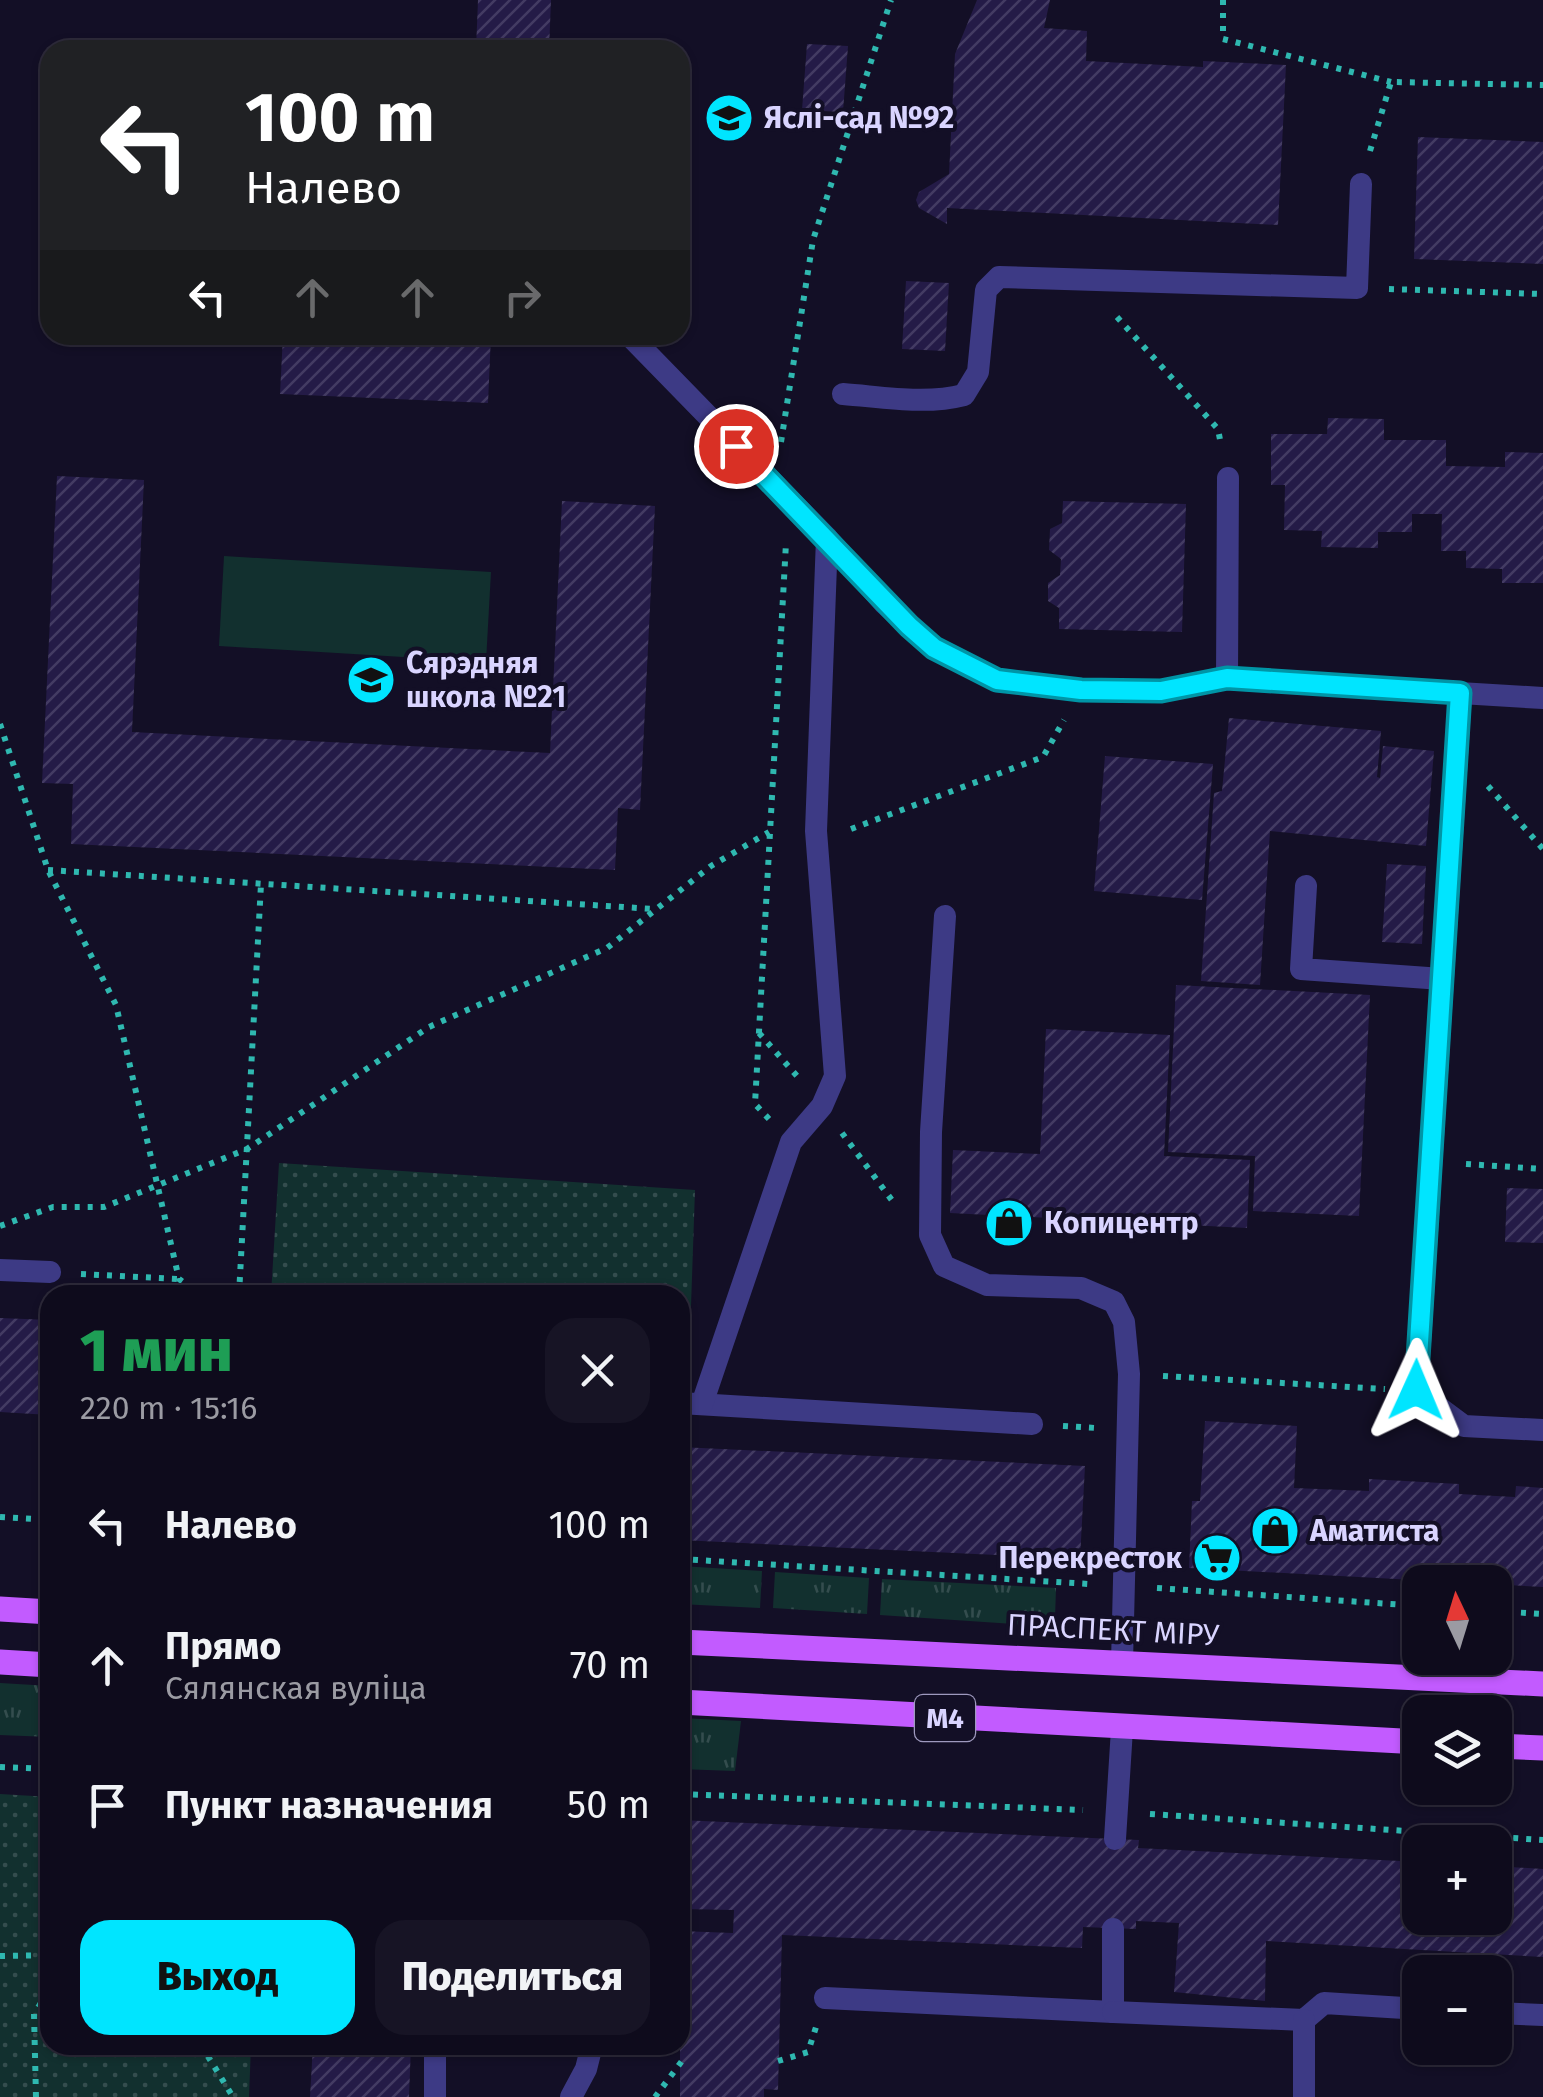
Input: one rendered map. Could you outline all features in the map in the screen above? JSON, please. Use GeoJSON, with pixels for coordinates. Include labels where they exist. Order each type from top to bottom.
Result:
{"type":"FeatureCollection","features":[{"type":"Feature","properties":{"kind":"main road"},"geometry":{"type":"LineString","coordinates":[[0,1609],[40,1611]]}},
{"type":"Feature","properties":{"kind":"main road","name":"ПРАСПЕКТ МІРУ"},"geometry":{"type":"LineString","coordinates":[[690,1642],[1543,1684]]}},
{"type":"Feature","properties":{"kind":"main road"},"geometry":{"type":"LineString","coordinates":[[0,1662],[40,1664]]}},
{"type":"Feature","properties":{"kind":"main road","name":"М4"},"geometry":{"type":"LineString","coordinates":[[690,1703],[1402,1741]]}},
{"type":"Feature","properties":{"kind":"main road"},"geometry":{"type":"LineString","coordinates":[[1512,1747],[1543,1748]]}},
{"type":"Feature","properties":{"kind":"lane"},"geometry":{"type":"LineString","coordinates":[[843,394],[945,400],[964,394],[978,372],[986,290],[999,276],[1357,288],[1360,184]]}},
{"type":"Feature","properties":{"kind":"lane"},"geometry":{"type":"LineString","coordinates":[[639,345],[827,538],[884,603],[934,648],[997,680],[1081,690],[1161,691],[1227,678],[1543,698]]}},
{"type":"Feature","properties":{"kind":"lane"},"geometry":{"type":"LineString","coordinates":[[1227,678],[1228,478]]}},
{"type":"Feature","properties":{"kind":"lane"},"geometry":{"type":"LineString","coordinates":[[827,538],[816,832],[835,1076],[822,1106],[790,1142],[691,1404],[1032,1424]]}},
{"type":"Feature","properties":{"kind":"lane"},"geometry":{"type":"LineString","coordinates":[[1460,693],[1416,1390],[1464,1426],[1543,1430]]}},
{"type":"Feature","properties":{"kind":"lane"},"geometry":{"type":"LineString","coordinates":[[1306,886],[1301,969],[1442,980]]}},
{"type":"Feature","properties":{"kind":"lane"},"geometry":{"type":"LineString","coordinates":[[944,916],[931,1132],[930,1235],[944,1266],[986,1285],[1080,1288],[1114,1302],[1124,1322],[1129,1374],[1122,1663]]}},
{"type":"Feature","properties":{"kind":"lane"},"geometry":{"type":"LineString","coordinates":[[0,1270],[50,1272]]}},
{"type":"Feature","properties":{"kind":"lane"},"geometry":{"type":"LineString","coordinates":[[1115,1839],[1122,1728]]}},
{"type":"Feature","properties":{"kind":"lane"},"geometry":{"type":"LineString","coordinates":[[1112,2012],[1113,1929]]}},
{"type":"Feature","properties":{"kind":"lane"},"geometry":{"type":"LineString","coordinates":[[825,1998],[1304,2020],[1324,2004],[1402,2008]]}},
{"type":"Feature","properties":{"kind":"lane"},"geometry":{"type":"LineString","coordinates":[[1512,2014],[1543,2015]]}},
{"type":"Feature","properties":{"kind":"lane"},"geometry":{"type":"LineString","coordinates":[[1304,2020],[1304,2097]]}},
{"type":"Feature","properties":{"kind":"lane"},"geometry":{"type":"LineString","coordinates":[[435,2055],[435,2097]]}},
{"type":"Feature","properties":{"kind":"lane"},"geometry":{"type":"LineString","coordinates":[[572,2097],[590,2055]]}},
{"type":"Feature","properties":{"kind":"path"},"geometry":{"type":"LineString","coordinates":[[1223,0],[1223,39],[1392,82],[1543,85]]}},
{"type":"Feature","properties":{"kind":"path"},"geometry":{"type":"LineString","coordinates":[[1360,184],[1392,82]]}},
{"type":"Feature","properties":{"kind":"path"},"geometry":{"type":"LineString","coordinates":[[1082,278],[1218,430],[1228,478]]}},
{"type":"Feature","properties":{"kind":"path"},"geometry":{"type":"LineString","coordinates":[[1357,288],[1543,294]]}},
{"type":"Feature","properties":{"kind":"path"},"geometry":{"type":"LineString","coordinates":[[850,829],[1042,758],[1081,690]]}},
{"type":"Feature","properties":{"kind":"path"},"geometry":{"type":"LineString","coordinates":[[0,724],[48,870],[116,1005],[179,1279]]}},
{"type":"Feature","properties":{"kind":"path"},"geometry":{"type":"LineString","coordinates":[[1456,753],[1543,849]]}},
{"type":"Feature","properties":{"kind":"path"},"geometry":{"type":"LineString","coordinates":[[0,1226],[53,1207],[104,1207],[247,1150],[429,1028],[607,948],[711,866],[769,832]]}},
{"type":"Feature","properties":{"kind":"path"},"geometry":{"type":"LineString","coordinates":[[48,870],[656,910]]}},
{"type":"Feature","properties":{"kind":"path"},"geometry":{"type":"LineString","coordinates":[[240,1285],[261,884]]}},
{"type":"Feature","properties":{"kind":"path"},"geometry":{"type":"LineString","coordinates":[[758,1032],[822,1106],[921,1244],[938,1253]]}},
{"type":"Feature","properties":{"kind":"path"},"geometry":{"type":"LineString","coordinates":[[1429,1162],[1543,1169]]}},
{"type":"Feature","properties":{"kind":"path"},"geometry":{"type":"LineString","coordinates":[[50,1272],[179,1279],[187,1285]]}},
{"type":"Feature","properties":{"kind":"path"},"geometry":{"type":"LineString","coordinates":[[1129,1374],[1416,1390]]}},
{"type":"Feature","properties":{"kind":"path"},"geometry":{"type":"LineString","coordinates":[[1032,1424],[1128,1430]]}},
{"type":"Feature","properties":{"kind":"path"},"geometry":{"type":"LineString","coordinates":[[0,1517],[40,1519]]}},
{"type":"Feature","properties":{"kind":"path"},"geometry":{"type":"LineString","coordinates":[[690,1560],[1402,1605]]}},
{"type":"Feature","properties":{"kind":"path"},"geometry":{"type":"LineString","coordinates":[[1512,1612],[1543,1614]]}},
{"type":"Feature","properties":{"kind":"path"},"geometry":{"type":"LineString","coordinates":[[0,1767],[40,1769]]}},
{"type":"Feature","properties":{"kind":"path"},"geometry":{"type":"LineString","coordinates":[[0,1956],[40,1955]]}},
{"type":"Feature","properties":{"kind":"path"},"geometry":{"type":"LineString","coordinates":[[778,2060],[808,2052],[825,1998]]}},
{"type":"Feature","properties":{"kind":"path"},"geometry":{"type":"LineString","coordinates":[[36,2097],[34,2014],[40,2004]]}},
{"type":"Feature","properties":{"kind":"path"},"geometry":{"type":"LineString","coordinates":[[207,2055],[232,2097]]}},
{"type":"Feature","properties":{"kind":"path"},"geometry":{"type":"LineString","coordinates":[[655,2097],[682,2061]]}},
{"type":"Feature","properties":{"kind":"green space"},"geometry":{"type":"Polygon","coordinates":[[[224,556],[491,572],[486,662],[219,646],[224,556]]]}},
{"type":"Feature","properties":{"kind":"green space"},"geometry":{"type":"Polygon","coordinates":[[[279,1163],[695,1190],[690,1335],[690,1285],[272,1285],[279,1163]]]}},
{"type":"Feature","properties":{"kind":"green space"},"geometry":{"type":"Polygon","coordinates":[[[690,1567],[762,1571],[760,1608],[690,1604],[690,1567]]]}},
{"type":"Feature","properties":{"kind":"green space"},"geometry":{"type":"Polygon","coordinates":[[[775,1572],[869,1578],[867,1614],[773,1608],[775,1572]]]}},
{"type":"Feature","properties":{"kind":"green space"},"geometry":{"type":"Polygon","coordinates":[[[882,1579],[1056,1588],[1055,1618],[1043,1626],[880,1615],[882,1579]]]}},
{"type":"Feature","properties":{"kind":"green space"},"geometry":{"type":"Polygon","coordinates":[[[0,1683],[40,1685],[40,1737],[0,1735],[0,1683]]]}},
{"type":"Feature","properties":{"kind":"green space"},"geometry":{"type":"Polygon","coordinates":[[[690,1718],[741,1721],[735,1771],[690,1769],[690,1718]]]}},
{"type":"Feature","properties":{"kind":"green space"},"geometry":{"type":"Polygon","coordinates":[[[0,1794],[40,1796],[40,2055],[251,2055],[249,2097],[0,2097],[0,1794]]]}},
{"type":"Feature","properties":{"kind":"building"},"geometry":{"type":"Polygon","coordinates":[[[478,0],[551,0],[549,40],[476,40],[478,0]]]}},
{"type":"Feature","properties":{"kind":"building"},"geometry":{"type":"Polygon","coordinates":[[[977,0],[1050,0],[1044,28],[1087,31],[1086,61],[1203,67],[1203,61],[1286,65],[1278,225],[947,208],[947,224],[919,208],[919,192],[949,174],[955,54],[977,0]]]}},
{"type":"Feature","properties":{"kind":"building"},"geometry":{"type":"Polygon","coordinates":[[[807,44],[848,46],[843,112],[802,110],[807,44]]]}},
{"type":"Feature","properties":{"kind":"building"},"geometry":{"type":"Polygon","coordinates":[[[1418,137],[1543,142],[1543,264],[1414,259],[1418,137]]]}},
{"type":"Feature","properties":{"kind":"building"},"geometry":{"type":"Polygon","coordinates":[[[906,281],[949,283],[945,351],[902,349],[906,281]]]}},
{"type":"Feature","properties":{"kind":"building"},"geometry":{"type":"Polygon","coordinates":[[[282,345],[491,345],[488,403],[280,394],[282,345]]]}},
{"type":"Feature","properties":{"kind":"building"},"geometry":{"type":"Polygon","coordinates":[[[1328,418],[1384,419],[1384,440],[1446,440],[1446,466],[1505,467],[1505,452],[1543,453],[1543,583],[1502,583],[1502,569],[1466,568],[1466,551],[1441,551],[1442,514],[1412,514],[1412,532],[1378,532],[1378,548],[1321,547],[1322,531],[1284,530],[1285,485],[1271,485],[1271,434],[1327,434],[1328,418]]]}},
{"type":"Feature","properties":{"kind":"building"},"geometry":{"type":"Polygon","coordinates":[[[57,476],[144,480],[132,732],[550,753],[562,501],[655,506],[640,810],[618,808],[615,870],[71,844],[73,784],[42,783],[57,476]]]}},
{"type":"Feature","properties":{"kind":"building"},"geometry":{"type":"Polygon","coordinates":[[[1063,501],[1186,504],[1182,632],[1059,629],[1059,608],[1048,601],[1048,583],[1060,575],[1061,559],[1049,550],[1050,529],[1062,523],[1063,501]]]}},
{"type":"Feature","properties":{"kind":"building"},"geometry":{"type":"Polygon","coordinates":[[[1229,718],[1381,731],[1377,777],[1380,778],[1383,746],[1434,751],[1426,846],[1270,831],[1260,985],[1201,981],[1214,793],[1222,791],[1229,718]]]}},
{"type":"Feature","properties":{"kind":"building"},"geometry":{"type":"Polygon","coordinates":[[[1105,756],[1213,764],[1202,900],[1094,891],[1105,756]]]}},
{"type":"Feature","properties":{"kind":"building"},"geometry":{"type":"Polygon","coordinates":[[[1387,864],[1426,866],[1422,944],[1382,942],[1387,864]]]}},
{"type":"Feature","properties":{"kind":"building"},"geometry":{"type":"Polygon","coordinates":[[[1176,985],[1370,995],[1359,1216],[1253,1211],[1255,1156],[1168,1152],[1176,985]]]}},
{"type":"Feature","properties":{"kind":"building"},"geometry":{"type":"Polygon","coordinates":[[[1046,1029],[1170,1035],[1164,1156],[1250,1160],[1247,1228],[950,1213],[953,1150],[1040,1154],[1046,1029]]]}},
{"type":"Feature","properties":{"kind":"building"},"geometry":{"type":"Polygon","coordinates":[[[1507,1188],[1543,1189],[1543,1243],[1505,1242],[1507,1188]]]}},
{"type":"Feature","properties":{"kind":"building"},"geometry":{"type":"Polygon","coordinates":[[[0,1318],[40,1320],[40,1414],[0,1412],[0,1318]]]}},
{"type":"Feature","properties":{"kind":"building"},"geometry":{"type":"Polygon","coordinates":[[[1205,1421],[1297,1426],[1294,1488],[1369,1491],[1369,1479],[1459,1484],[1459,1494],[1515,1497],[1516,1486],[1543,1488],[1543,1587],[1512,1585],[1512,1565],[1402,1565],[1402,1579],[1189,1568],[1192,1501],[1200,1501],[1205,1421]]]}},
{"type":"Feature","properties":{"kind":"building"},"geometry":{"type":"Polygon","coordinates":[[[690,1447],[1085,1466],[1080,1559],[690,1540],[690,1447]]]}},
{"type":"Feature","properties":{"kind":"building"},"geometry":{"type":"Polygon","coordinates":[[[690,1820],[1139,1840],[1138,1848],[1402,1861],[1402,1935],[1512,1935],[1512,1867],[1543,1869],[1543,1957],[1266,1941],[1265,2001],[1174,1992],[1179,1923],[1136,1921],[1136,1929],[1083,1927],[1082,1948],[782,1935],[778,2090],[764,2089],[764,2097],[680,2097],[680,2055],[690,2055],[690,1931],[733,1933],[734,1910],[690,1909],[690,1820]]]}},
{"type":"Feature","properties":{"kind":"building"},"geometry":{"type":"Polygon","coordinates":[[[312,2055],[411,2055],[409,2097],[310,2097],[312,2055]]]}},
{"type":"Feature","properties":{"kind":"place","name":"Яслі-сад №92"},"geometry":{"type":"Point","coordinates":[729,118]}},
{"type":"Feature","properties":{"kind":"place","name":"Сярэдняя школа №21"},"geometry":{"type":"Point","coordinates":[371,680]}},
{"type":"Feature","properties":{"kind":"place","name":"Копицентр"},"geometry":{"type":"Point","coordinates":[1009,1223]}},
{"type":"Feature","properties":{"kind":"place","name":"Аматиста"},"geometry":{"type":"Point","coordinates":[1275,1531]}},
{"type":"Feature","properties":{"kind":"place","name":"Перекресток"},"geometry":{"type":"Point","coordinates":[1217,1558]}},
{"type":"Feature","properties":{"kind":"route"},"geometry":{"type":"LineString","coordinates":[[736,446],[909,626],[934,648],[997,680],[1081,690],[1161,691],[1227,678],[1460,693],[1416,1390]]}}]}
